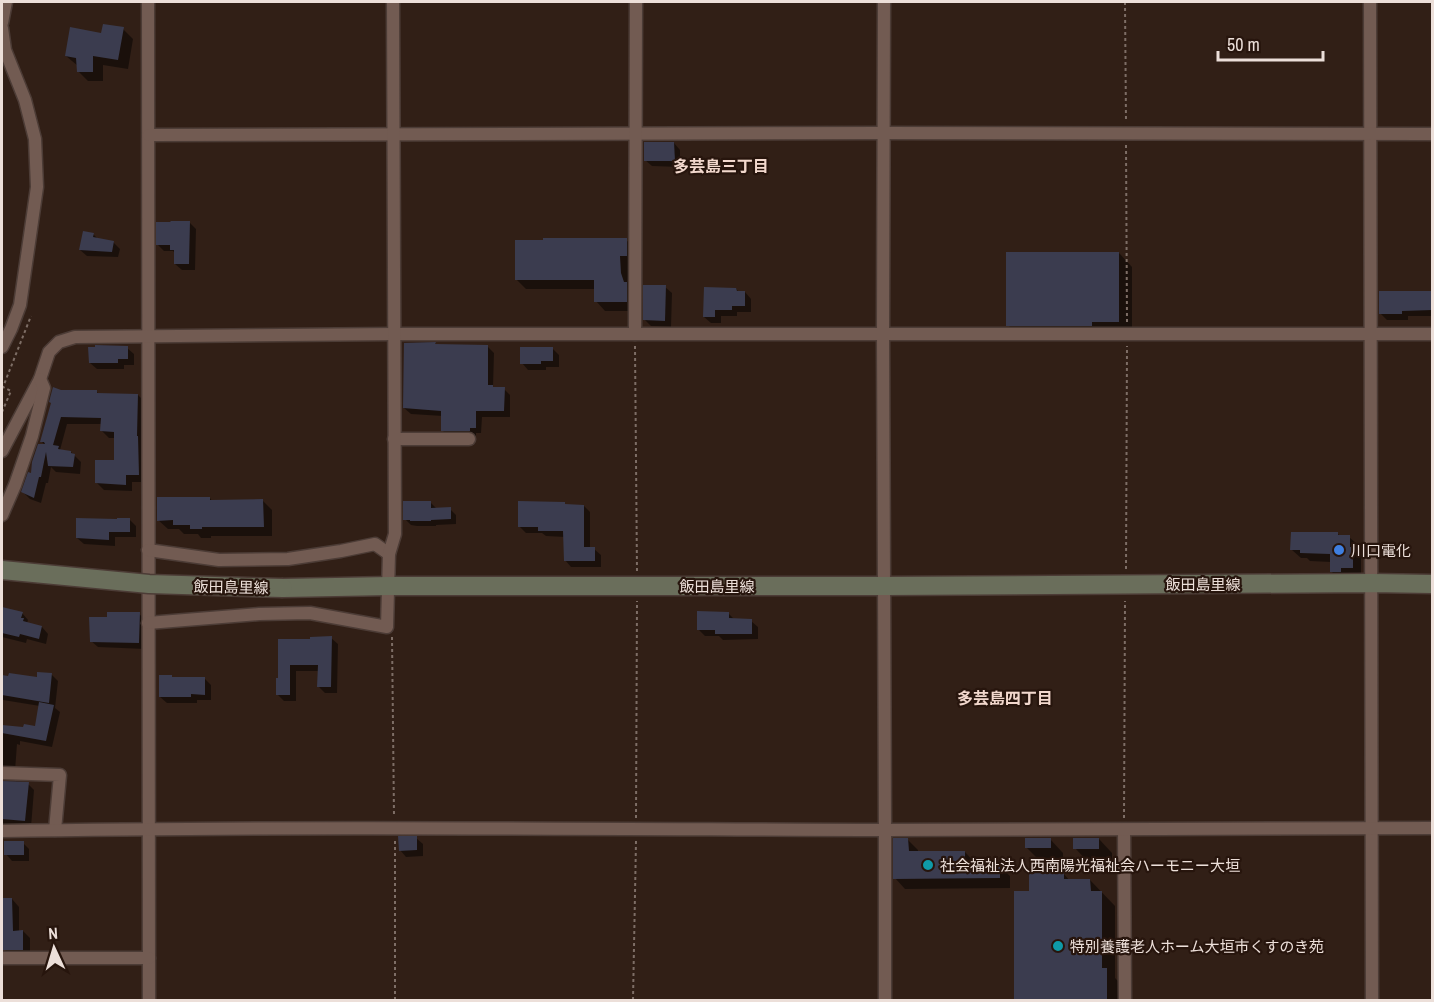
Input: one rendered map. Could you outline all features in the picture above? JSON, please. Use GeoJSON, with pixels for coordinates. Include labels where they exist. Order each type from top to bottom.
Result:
{"type":"FeatureCollection","features":[{"type":"Feature","properties":{"kind":"main road","name":"飯田島里線"},"geometry":{"type":"LineString","coordinates":[[2,570],[149,584],[284,588],[1432,584]]}},
{"type":"Feature","properties":{"kind":"street"},"geometry":{"type":"LineString","coordinates":[[2,23],[6,2]]}},
{"type":"Feature","properties":{"kind":"street"},"geometry":{"type":"LineString","coordinates":[[148,2],[149,1000]]}},
{"type":"Feature","properties":{"kind":"street"},"geometry":{"type":"LineString","coordinates":[[148,623],[259,614],[310,613],[387,627],[389,554],[395,534],[393,2]]}},
{"type":"Feature","properties":{"kind":"street"},"geometry":{"type":"LineString","coordinates":[[635,334],[636,2]]}},
{"type":"Feature","properties":{"kind":"street"},"geometry":{"type":"LineString","coordinates":[[884,2],[885,1000]]}},
{"type":"Feature","properties":{"kind":"street"},"geometry":{"type":"LineString","coordinates":[[1370,2],[1371,1000]]}},
{"type":"Feature","properties":{"kind":"street"},"geometry":{"type":"LineString","coordinates":[[2,28],[5,50],[25,99],[36,140],[37,187],[20,305],[2,347]]}},
{"type":"Feature","properties":{"kind":"street"},"geometry":{"type":"LineString","coordinates":[[149,135],[1432,134]]}},
{"type":"Feature","properties":{"kind":"street"},"geometry":{"type":"LineString","coordinates":[[2,452],[40,379],[49,352],[59,342],[75,337],[393,334],[1432,334]]}},
{"type":"Feature","properties":{"kind":"street"},"geometry":{"type":"LineString","coordinates":[[2,515],[32,436],[44,388],[40,379]]}},
{"type":"Feature","properties":{"kind":"street"},"geometry":{"type":"LineString","coordinates":[[394,439],[469,439]]}},
{"type":"Feature","properties":{"kind":"street"},"geometry":{"type":"LineString","coordinates":[[148,550],[219,560],[288,559],[375,544],[389,554]]}},
{"type":"Feature","properties":{"kind":"street"},"geometry":{"type":"LineString","coordinates":[[2,773],[60,775],[55,830]]}},
{"type":"Feature","properties":{"kind":"street"},"geometry":{"type":"LineString","coordinates":[[2,831],[394,827],[885,830],[1432,828]]}},
{"type":"Feature","properties":{"kind":"street"},"geometry":{"type":"LineString","coordinates":[[1124,830],[1125,1000]]}},
{"type":"Feature","properties":{"kind":"street"},"geometry":{"type":"LineString","coordinates":[[2,958],[149,958]]}},
{"type":"Feature","properties":{"kind":"path"},"geometry":{"type":"LineString","coordinates":[[1124,830],[1127,334],[1125,2]]}},
{"type":"Feature","properties":{"kind":"path"},"geometry":{"type":"LineString","coordinates":[[2,412],[11,391],[3,387],[30,321],[32,309]]}},
{"type":"Feature","properties":{"kind":"path"},"geometry":{"type":"LineString","coordinates":[[633,1000],[637,586],[635,334]]}},
{"type":"Feature","properties":{"kind":"path"},"geometry":{"type":"LineString","coordinates":[[387,627],[392,637],[395,1000]]}},
{"type":"Feature","properties":{"kind":"building"},"geometry":{"type":"Polygon","coordinates":[[[103,24],[124,27],[118,60],[93,56],[93,72],[77,72],[76,58],[65,56],[70,27],[101,33],[103,24]]]}},
{"type":"Feature","properties":{"kind":"building"},"geometry":{"type":"Polygon","coordinates":[[[644,142],[674,142],[675,161],[644,161],[644,142]]]}},
{"type":"Feature","properties":{"kind":"building"},"geometry":{"type":"Polygon","coordinates":[[[190,221],[189,264],[174,264],[174,250],[170,250],[170,245],[156,245],[156,222],[190,221]]]}},
{"type":"Feature","properties":{"kind":"building"},"geometry":{"type":"Polygon","coordinates":[[[83,231],[94,233],[93,237],[114,241],[112,252],[79,250],[83,231]]]}},
{"type":"Feature","properties":{"kind":"building"},"geometry":{"type":"Polygon","coordinates":[[[543,238],[627,238],[627,256],[620,256],[621,273],[624,282],[627,282],[627,302],[594,302],[594,280],[515,280],[515,240],[543,240],[543,238]]]}},
{"type":"Feature","properties":{"kind":"building"},"geometry":{"type":"Polygon","coordinates":[[[1006,252],[1119,252],[1119,322],[1092,322],[1092,326],[1006,326],[1006,252]]]}},
{"type":"Feature","properties":{"kind":"building"},"geometry":{"type":"Polygon","coordinates":[[[643,285],[666,285],[665,321],[643,320],[643,285]]]}},
{"type":"Feature","properties":{"kind":"building"},"geometry":{"type":"Polygon","coordinates":[[[704,287],[736,288],[737,291],[745,291],[745,306],[732,306],[732,310],[715,310],[715,317],[703,317],[704,287]]]}},
{"type":"Feature","properties":{"kind":"building"},"geometry":{"type":"Polygon","coordinates":[[[1379,291],[1432,291],[1432,310],[1379,314],[1379,291]]]}},
{"type":"Feature","properties":{"kind":"building"},"geometry":{"type":"Polygon","coordinates":[[[436,342],[435,344],[488,345],[488,385],[505,387],[504,411],[476,411],[476,428],[470,428],[470,431],[441,431],[441,411],[403,408],[404,343],[436,342]]]}},
{"type":"Feature","properties":{"kind":"building"},"geometry":{"type":"Polygon","coordinates":[[[95,345],[128,346],[128,359],[118,359],[118,363],[89,363],[88,347],[95,347],[95,345]]]}},
{"type":"Feature","properties":{"kind":"building"},"geometry":{"type":"Polygon","coordinates":[[[520,347],[553,347],[553,361],[541,361],[541,364],[520,364],[520,347]]]}},
{"type":"Feature","properties":{"kind":"building"},"geometry":{"type":"Polygon","coordinates":[[[53,387],[61,390],[97,390],[97,393],[138,394],[139,475],[126,475],[126,485],[95,483],[95,460],[114,460],[114,432],[100,431],[101,418],[61,417],[53,445],[59,446],[58,449],[75,454],[73,467],[48,466],[46,452],[34,498],[21,492],[28,472],[31,473],[38,444],[45,444],[40,442],[53,387]]]}},
{"type":"Feature","properties":{"kind":"building"},"geometry":{"type":"Polygon","coordinates":[[[157,497],[210,497],[210,500],[263,499],[264,527],[190,529],[190,525],[173,525],[173,520],[157,521],[157,497]]]}},
{"type":"Feature","properties":{"kind":"building"},"geometry":{"type":"Polygon","coordinates":[[[403,501],[431,501],[431,508],[451,507],[451,519],[403,520],[403,501]]]}},
{"type":"Feature","properties":{"kind":"building"},"geometry":{"type":"Polygon","coordinates":[[[518,501],[565,502],[565,504],[584,505],[584,547],[595,547],[595,561],[564,561],[563,531],[538,531],[538,527],[518,527],[518,501]]]}},
{"type":"Feature","properties":{"kind":"building"},"geometry":{"type":"Polygon","coordinates":[[[76,518],[130,518],[130,532],[109,532],[109,540],[76,538],[76,518]]]}},
{"type":"Feature","properties":{"kind":"building"},"geometry":{"type":"Polygon","coordinates":[[[1291,532],[1338,532],[1338,535],[1350,535],[1350,547],[1353,547],[1353,568],[1341,568],[1341,572],[1330,572],[1330,554],[1300,553],[1300,550],[1290,550],[1291,532]]]}},
{"type":"Feature","properties":{"kind":"building"},"geometry":{"type":"Polygon","coordinates":[[[2,607],[23,612],[21,618],[24,618],[23,621],[42,626],[39,639],[20,634],[19,637],[2,633],[2,607]]]}},
{"type":"Feature","properties":{"kind":"building"},"geometry":{"type":"Polygon","coordinates":[[[697,611],[729,612],[729,618],[752,619],[752,634],[715,634],[715,630],[697,630],[697,611]]]}},
{"type":"Feature","properties":{"kind":"building"},"geometry":{"type":"Polygon","coordinates":[[[107,612],[140,612],[139,643],[90,642],[89,617],[107,617],[107,612]]]}},
{"type":"Feature","properties":{"kind":"building"},"geometry":{"type":"Polygon","coordinates":[[[332,636],[331,687],[317,687],[318,665],[290,665],[290,695],[276,695],[278,639],[332,636]]]}},
{"type":"Feature","properties":{"kind":"building"},"geometry":{"type":"Polygon","coordinates":[[[37,672],[52,673],[49,703],[2,695],[2,675],[8,676],[9,673],[37,677],[37,672]]]}},
{"type":"Feature","properties":{"kind":"building"},"geometry":{"type":"Polygon","coordinates":[[[159,675],[205,677],[205,695],[159,697],[159,675]]]}},
{"type":"Feature","properties":{"kind":"building"},"geometry":{"type":"Polygon","coordinates":[[[39,702],[54,705],[46,741],[2,733],[2,725],[35,726],[39,702]]]}},
{"type":"Feature","properties":{"kind":"building"},"geometry":{"type":"Polygon","coordinates":[[[2,781],[29,782],[25,821],[2,819],[2,781]]]}},
{"type":"Feature","properties":{"kind":"building"},"geometry":{"type":"Polygon","coordinates":[[[398,836],[417,836],[417,850],[399,851],[398,836]]]}},
{"type":"Feature","properties":{"kind":"building","name":"社会福祉法人西南陽光福祉会ハーモニー大垣"},"geometry":{"type":"Polygon","coordinates":[[[893,838],[908,838],[909,851],[965,851],[965,864],[1000,864],[1000,878],[893,879],[893,838]]]}},
{"type":"Feature","properties":{"kind":"building"},"geometry":{"type":"Polygon","coordinates":[[[1025,838],[1051,838],[1051,848],[1025,848],[1025,838]]]}},
{"type":"Feature","properties":{"kind":"building"},"geometry":{"type":"Polygon","coordinates":[[[1073,838],[1099,838],[1099,849],[1073,849],[1073,838]]]}},
{"type":"Feature","properties":{"kind":"building"},"geometry":{"type":"Polygon","coordinates":[[[4,841],[24,841],[24,855],[4,855],[4,841]]]}},
{"type":"Feature","properties":{"kind":"building","name":"特別養護老人ホーム大垣市くすのき苑"},"geometry":{"type":"Polygon","coordinates":[[[1029,873],[1064,873],[1064,879],[1090,879],[1091,891],[1102,891],[1102,968],[1107,968],[1107,1000],[1014,1000],[1014,891],[1029,891],[1029,873]]]}},
{"type":"Feature","properties":{"kind":"building"},"geometry":{"type":"Polygon","coordinates":[[[2,898],[12,898],[13,931],[23,930],[23,950],[2,950],[2,898]]]}},
{"type":"Feature","properties":{"kind":"place","name":"川口電化"},"geometry":{"type":"Point","coordinates":[1339,550]}},
{"type":"Feature","properties":{"kind":"place","name":"社会福祉法人西南陽光福祉会ハーモニー大垣"},"geometry":{"type":"Point","coordinates":[928,865]}},
{"type":"Feature","properties":{"kind":"place","name":"特別養護老人ホーム大垣市くすのき苑"},"geometry":{"type":"Point","coordinates":[1058,946]}},
{"type":"Feature","properties":{"kind":"district","name":"多芸島三丁目"},"geometry":{"type":"Point","coordinates":[721,166]}},
{"type":"Feature","properties":{"kind":"district","name":"多芸島四丁目"},"geometry":{"type":"Point","coordinates":[1005,698]}}]}
